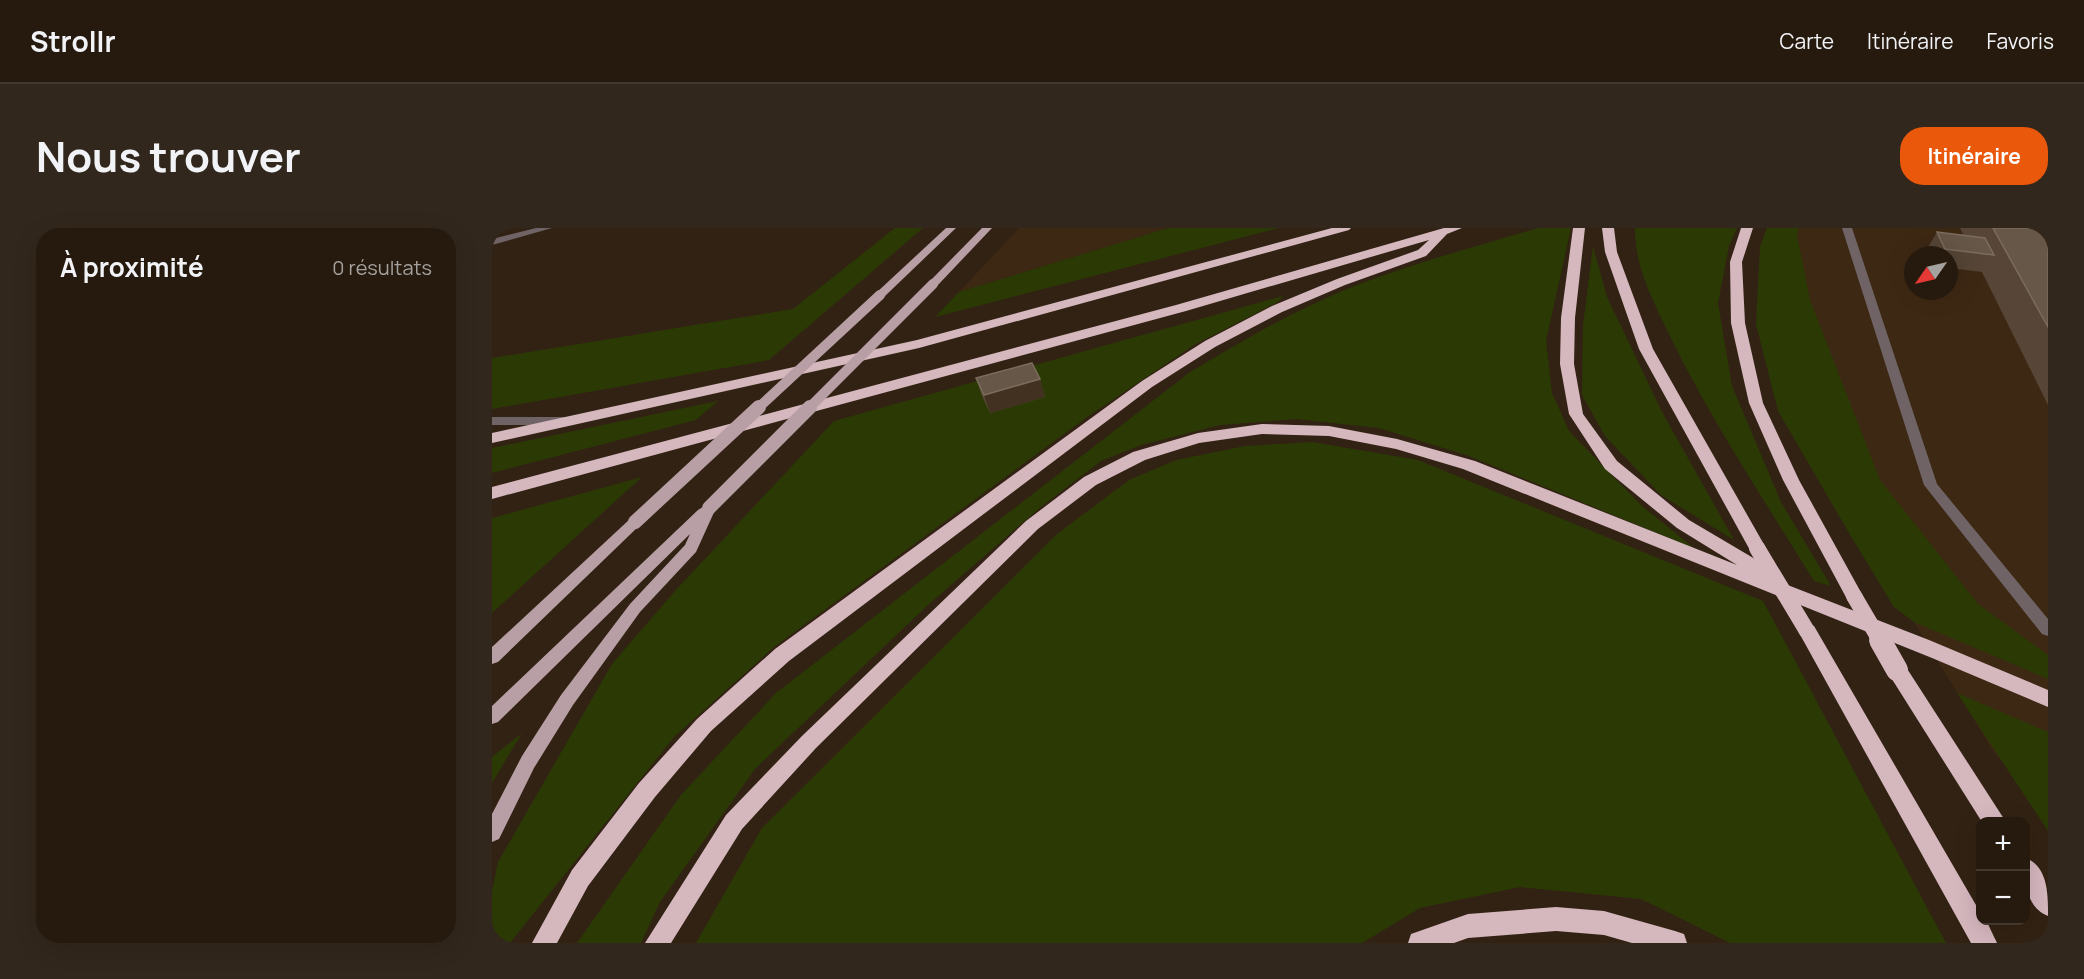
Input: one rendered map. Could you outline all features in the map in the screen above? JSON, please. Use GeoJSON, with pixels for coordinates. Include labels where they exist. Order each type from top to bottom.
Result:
{"type":"FeatureCollection","features":[{"type":"Feature","properties":{"kind":"highway"},"geometry":{"type":"LineString","coordinates":[[492,438],[919,344],[1345,228]]}},
{"type":"Feature","properties":{"kind":"highway"},"geometry":{"type":"LineString","coordinates":[[1579,228],[1568,318],[1567,364],[1576,414],[1611,465],[1683,524],[1777,580],[1932,650]]}},
{"type":"Feature","properties":{"kind":"highway"},"geometry":{"type":"LineString","coordinates":[[1608,228],[1611,252],[1646,349],[1756,548],[1807,632],[1985,943]]}},
{"type":"Feature","properties":{"kind":"highway"},"geometry":{"type":"LineString","coordinates":[[1747,228],[1736,262],[1738,323],[1756,404],[1791,480],[1854,596],[1897,670],[1992,817]]}},
{"type":"Feature","properties":{"kind":"highway"},"geometry":{"type":"LineString","coordinates":[[492,493],[1181,308],[1449,230]]}},
{"type":"Feature","properties":{"kind":"highway"},"geometry":{"type":"LineString","coordinates":[[544,943],[580,878],[647,790],[704,725],[782,655],[1138,391],[1210,344],[1277,309],[1341,282],[1422,253],[1449,230]]}},
{"type":"Feature","properties":{"kind":"highway"},"geometry":{"type":"LineString","coordinates":[[657,943],[734,822],[809,742],[1032,525],[1089,481],[1139,456],[1198,438],[1262,429],[1329,431],[1397,444],[1489,473],[1932,650],[2048,699]]}},
{"type":"Feature","properties":{"kind":"highway"},"geometry":{"type":"LineString","coordinates":[[2026,871],[2048,904]]}},
{"type":"Feature","properties":{"kind":"highway"},"geometry":{"type":"LineString","coordinates":[[1420,943],[1468,926],[1556,919],[1604,923],[1675,943]]}},
{"type":"Feature","properties":{"kind":"main road"},"geometry":{"type":"LineString","coordinates":[[492,657],[951,228]]}},
{"type":"Feature","properties":{"kind":"main road"},"geometry":{"type":"LineString","coordinates":[[492,717],[709,508],[987,228]]}},
{"type":"Feature","properties":{"kind":"main road"},"geometry":{"type":"LineString","coordinates":[[492,833],[528,762],[567,700],[635,608],[691,548],[709,508]]}},
{"type":"Feature","properties":{"kind":"street"},"geometry":{"type":"LineString","coordinates":[[492,242],[547,228]]}},
{"type":"Feature","properties":{"kind":"street"},"geometry":{"type":"LineString","coordinates":[[1847,228],[1931,485],[2048,630]]}},
{"type":"Feature","properties":{"kind":"street"},"geometry":{"type":"LineString","coordinates":[[492,421],[575,421]]}},
{"type":"Feature","properties":{"kind":"shaded area"},"geometry":{"type":"Polygon","coordinates":[[[1019,228],[1168,228],[959,292],[1019,228]]]}},
{"type":"Feature","properties":{"kind":"shaded area"},"geometry":{"type":"Polygon","coordinates":[[[1785,228],[2048,228],[2048,813],[1994,752],[1808,451],[1785,228]]]}},
{"type":"Feature","properties":{"kind":"green space"},"geometry":{"type":"Polygon","coordinates":[[[895,228],[923,228],[769,360],[492,409],[492,358],[793,309],[895,228]]]}},
{"type":"Feature","properties":{"kind":"green space"},"geometry":{"type":"Polygon","coordinates":[[[1168,228],[1279,228],[935,317],[959,292],[1168,228]]]}},
{"type":"Feature","properties":{"kind":"green space"},"geometry":{"type":"Polygon","coordinates":[[[1538,228],[1571,228],[1546,341],[1552,393],[1569,431],[1642,506],[1694,548],[1469,456],[1379,428],[1296,419],[1220,425],[1141,445],[1101,461],[1042,506],[928,605],[755,769],[660,902],[641,943],[577,943],[681,795],[776,693],[1190,372],[1277,322],[1356,286],[1433,259],[1538,228]]]}},
{"type":"Feature","properties":{"kind":"green space"},"geometry":{"type":"Polygon","coordinates":[[[1635,228],[1737,228],[1729,246],[1718,303],[1732,386],[1781,502],[1831,586],[1814,581],[1682,361],[1649,291],[1638,255],[1635,228]]]}},
{"type":"Feature","properties":{"kind":"green space"},"geometry":{"type":"Polygon","coordinates":[[[1767,228],[1799,228],[1797,235],[1810,300],[1880,480],[1978,604],[2048,655],[2048,679],[1914,622],[1894,607],[1778,411],[1756,324],[1760,247],[1767,228]]]}},
{"type":"Feature","properties":{"kind":"green space"},"geometry":{"type":"Polygon","coordinates":[[[1593,246],[1607,297],[1662,412],[1734,540],[1661,495],[1605,436],[1582,395],[1583,326],[1593,246]]]}},
{"type":"Feature","properties":{"kind":"green space"},"geometry":{"type":"Polygon","coordinates":[[[1283,296],[1278,302],[1194,345],[1090,415],[774,647],[674,737],[510,943],[492,943],[492,892],[498,862],[612,664],[675,591],[834,421],[1283,296]]]}},
{"type":"Feature","properties":{"kind":"green space"},"geometry":{"type":"Polygon","coordinates":[[[718,401],[696,420],[492,473],[492,448],[718,401]]]}},
{"type":"Feature","properties":{"kind":"green space"},"geometry":{"type":"Polygon","coordinates":[[[1312,442],[1418,460],[1763,601],[1946,943],[1730,943],[1641,899],[1520,887],[1420,908],[1362,943],[696,943],[762,828],[1057,534],[1129,480],[1176,460],[1245,446],[1312,442]]]}},
{"type":"Feature","properties":{"kind":"green space"},"geometry":{"type":"Polygon","coordinates":[[[642,477],[492,613],[492,518],[642,477]]]}},
{"type":"Feature","properties":{"kind":"green space"},"geometry":{"type":"Polygon","coordinates":[[[1957,693],[2048,732],[2048,831],[1957,693]]]}},
{"type":"Feature","properties":{"kind":"green space"},"geometry":{"type":"Polygon","coordinates":[[[522,733],[492,783],[492,757],[522,733]]]}},
{"type":"Feature","properties":{"kind":"building"},"geometry":{"type":"Polygon","coordinates":[[[1993,228],[2048,228],[2048,327],[1993,228]]]}},
{"type":"Feature","properties":{"kind":"building"},"geometry":{"type":"Polygon","coordinates":[[[1937,232],[1985,238],[1994,255],[1958,251],[1958,246],[1944,246],[1937,232]]]}},
{"type":"Feature","properties":{"kind":"building"},"geometry":{"type":"Polygon","coordinates":[[[1032,363],[1040,379],[984,395],[976,378],[1032,363]]]}}]}
